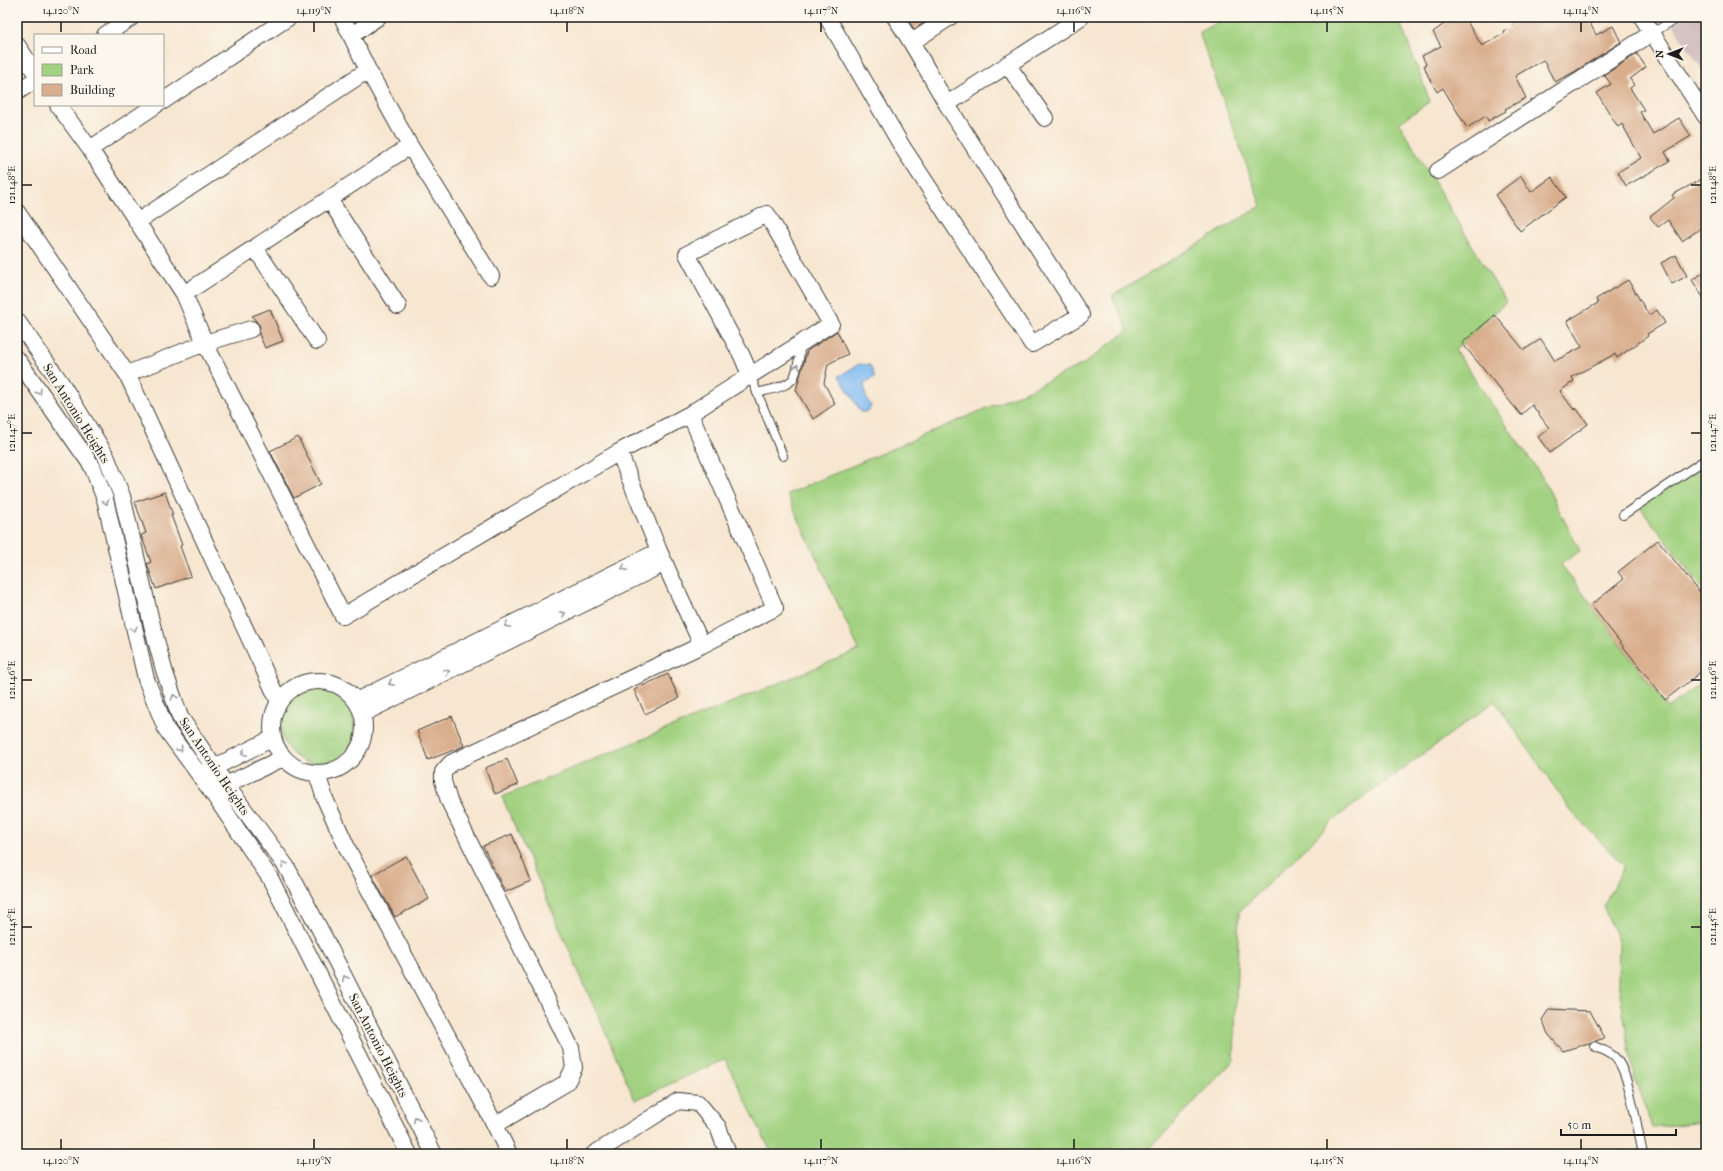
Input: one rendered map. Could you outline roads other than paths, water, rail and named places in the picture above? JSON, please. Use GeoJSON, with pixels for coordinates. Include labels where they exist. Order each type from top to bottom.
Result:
{"type":"FeatureCollection","features":[{"type":"Feature","properties":{"kind":"street"},"geometry":{"type":"LineString","coordinates":[[164,100],[289,17]]}},
{"type":"Feature","properties":{"kind":"street"},"geometry":{"type":"LineString","coordinates":[[342,17],[368,70],[410,146],[491,276]]}},
{"type":"Feature","properties":{"kind":"street"},"geometry":{"type":"LineString","coordinates":[[352,35],[378,17]]}},
{"type":"Feature","properties":{"kind":"street"},"geometry":{"type":"LineString","coordinates":[[827,17],[903,148],[1032,344],[1082,316],[947,104],[896,17]]}},
{"type":"Feature","properties":{"kind":"street"},"geometry":{"type":"LineString","coordinates":[[912,42],[950,17]]}},
{"type":"Feature","properties":{"kind":"street"},"geometry":{"type":"LineString","coordinates":[[947,104],[1081,17]]}},
{"type":"Feature","properties":{"kind":"street"},"geometry":{"type":"LineString","coordinates":[[1642,17],[1706,117]]}},
{"type":"Feature","properties":{"kind":"street"},"geometry":{"type":"LineString","coordinates":[[106,34],[127,18]]}},
{"type":"Feature","properties":{"kind":"street"},"geometry":{"type":"LineString","coordinates":[[1438,171],[1652,33]]}},
{"type":"Feature","properties":{"kind":"street"},"geometry":{"type":"LineString","coordinates":[[17,45],[34,70]]}},
{"type":"Feature","properties":{"kind":"street"},"geometry":{"type":"LineString","coordinates":[[1007,64],[1045,118]]}},
{"type":"Feature","properties":{"kind":"street"},"geometry":{"type":"LineString","coordinates":[[137,222],[368,70]]}},
{"type":"Feature","properties":{"kind":"street"},"geometry":{"type":"LineString","coordinates":[[17,92],[34,81]]}},
{"type":"Feature","properties":{"kind":"street"},"geometry":{"type":"LineString","coordinates":[[59,106],[90,149],[184,294],[205,343],[343,616],[618,452],[690,414],[831,324],[767,214],[687,254],[742,356],[750,375]]}},
{"type":"Feature","properties":{"kind":"street"},"geometry":{"type":"LineString","coordinates":[[90,149],[154,106]]}},
{"type":"Feature","properties":{"kind":"street"},"geometry":{"type":"LineString","coordinates":[[184,294],[410,146]]}},
{"type":"Feature","properties":{"kind":"street"},"geometry":{"type":"LineString","coordinates":[[329,198],[398,306]]}},
{"type":"Feature","properties":{"kind":"street"},"geometry":{"type":"LineString","coordinates":[[17,212],[127,374],[279,702]]}},
{"type":"Feature","properties":{"kind":"street"},"geometry":{"type":"LineString","coordinates":[[255,248],[317,341]]}},
{"type":"Feature","properties":{"kind":"street","name":"San Antonio Heights"},"geometry":{"type":"LineString","coordinates":[[17,322],[61,383],[106,456],[122,496],[151,621],[166,677],[180,717],[214,768],[219,788],[270,878],[409,1154]]}},
{"type":"Feature","properties":{"kind":"street"},"geometry":{"type":"LineString","coordinates":[[127,374],[205,343],[251,329]]}},
{"type":"Feature","properties":{"kind":"street","name":"San Antonio Heights"},"geometry":{"type":"LineString","coordinates":[[17,359],[92,466],[106,500],[146,679],[166,729],[199,775],[219,788],[286,866],[325,939],[434,1154]]}},
{"type":"Feature","properties":{"kind":"street"},"geometry":{"type":"LineString","coordinates":[[495,1125],[566,1082],[574,1068],[571,1048],[449,801],[443,781],[443,772],[451,763],[702,645],[775,608],[690,414]]}},
{"type":"Feature","properties":{"kind":"street"},"geometry":{"type":"LineString","coordinates":[[618,452],[662,557],[702,645]]}},
{"type":"Feature","properties":{"kind":"street"},"geometry":{"type":"LineString","coordinates":[[359,708],[662,557]]}},
{"type":"Feature","properties":{"kind":"street"},"geometry":{"type":"LineString","coordinates":[[318,681],[332,683],[345,690],[359,708],[364,728],[361,742],[354,755],[344,765],[332,772],[317,774],[298,769],[283,758],[277,749],[273,738],[273,719],[279,702],[289,691],[303,683],[318,681]]}},
{"type":"Feature","properties":{"kind":"street"},"geometry":{"type":"LineString","coordinates":[[199,775],[273,738]]}},
{"type":"Feature","properties":{"kind":"street"},"geometry":{"type":"LineString","coordinates":[[219,788],[283,758]]}},
{"type":"Feature","properties":{"kind":"street"},"geometry":{"type":"LineString","coordinates":[[317,774],[325,799],[350,852],[509,1154]]}},
{"type":"Feature","properties":{"kind":"street"},"geometry":{"type":"LineString","coordinates":[[594,1154],[678,1101],[698,1103],[718,1127],[728,1154]]}},
{"type":"Feature","properties":{"kind":"lane"},"geometry":{"type":"LineString","coordinates":[[1652,33],[1679,17]]}},
{"type":"Feature","properties":{"kind":"lane"},"geometry":{"type":"LineString","coordinates":[[757,393],[773,389],[792,380],[795,375],[800,354],[800,348],[796,345]]}},
{"type":"Feature","properties":{"kind":"lane"},"geometry":{"type":"LineString","coordinates":[[750,375],[784,456]]}},
{"type":"Feature","properties":{"kind":"lane"},"geometry":{"type":"LineString","coordinates":[[1623,515],[1706,460]]}},
{"type":"Feature","properties":{"kind":"lane"},"geometry":{"type":"LineString","coordinates":[[1594,1046],[1607,1051],[1618,1060],[1626,1080],[1643,1154]]}},
{"type":"Feature","properties":{"kind":"water"},"geometry":{"type":"Polygon","coordinates":[[[859,364],[870,365],[875,377],[864,383],[866,397],[871,406],[869,410],[865,412],[861,412],[839,376],[859,364]]]}}]}
